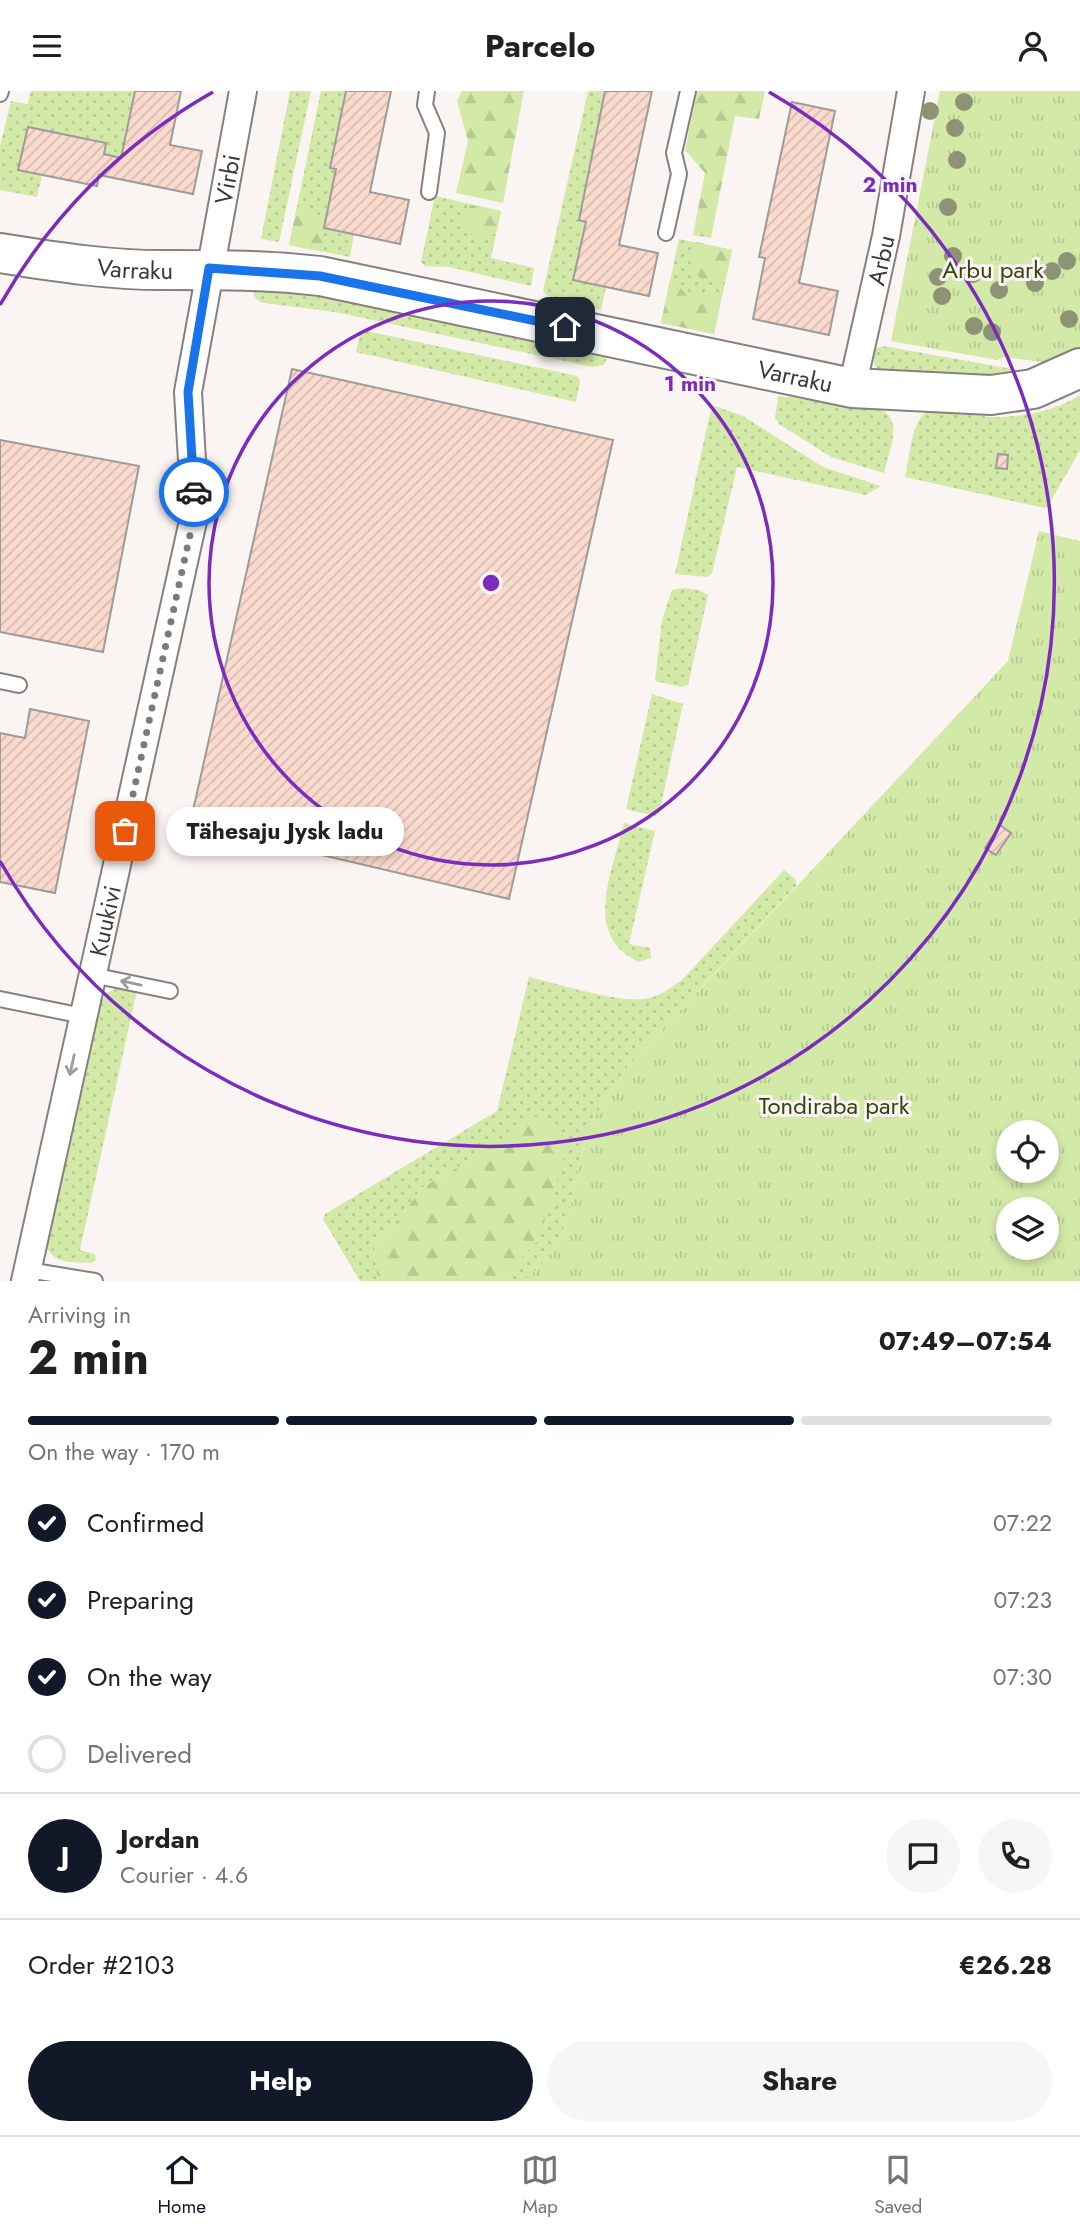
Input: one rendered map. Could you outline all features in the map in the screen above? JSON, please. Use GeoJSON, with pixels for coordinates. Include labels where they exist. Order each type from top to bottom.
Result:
{"type":"FeatureCollection","features":[{"type":"Feature","properties":{"kind":"street","name":"Virbi"},"geometry":{"type":"LineString","coordinates":[[209,268],[243,91]]}},
{"type":"Feature","properties":{"kind":"street","name":"Arbu"},"geometry":{"type":"LineString","coordinates":[[852,388],[886,236],[911,91]]}},
{"type":"Feature","properties":{"kind":"street","name":"Varraku"},"geometry":{"type":"LineString","coordinates":[[0,253],[68,264],[170,271],[209,268],[320,276],[852,388],[991,395],[1033,389],[1067,375]]}},
{"type":"Feature","properties":{"kind":"street","name":"Kuukivi"},"geometry":{"type":"LineString","coordinates":[[27,1275],[195,512],[188,392],[209,268]]}},
{"type":"Feature","properties":{"kind":"lane"},"geometry":{"type":"LineString","coordinates":[[427,91],[425,105],[437,133],[429,192]]}},
{"type":"Feature","properties":{"kind":"lane"},"geometry":{"type":"LineString","coordinates":[[666,233],[679,174],[674,153],[688,91]]}},
{"type":"Feature","properties":{"kind":"lane"},"geometry":{"type":"LineString","coordinates":[[0,681],[19,685]]}},
{"type":"Feature","properties":{"kind":"lane"},"geometry":{"type":"LineString","coordinates":[[92,975],[170,991]]}},
{"type":"Feature","properties":{"kind":"lane"},"geometry":{"type":"LineString","coordinates":[[0,999],[83,1016]]}},
{"type":"Feature","properties":{"kind":"lane"},"geometry":{"type":"LineString","coordinates":[[27,1275],[95,1281]]}},
{"type":"Feature","properties":{"kind":"green space"},"geometry":{"type":"Polygon","coordinates":[[[31,91],[135,91],[121,158],[104,154],[106,143],[28,127],[18,170],[42,175],[37,197],[0,190],[0,146],[11,101],[28,104],[31,91]]]}},
{"type":"Feature","properties":{"kind":"green space"},"geometry":{"type":"Polygon","coordinates":[[[290,91],[311,91],[279,242],[261,239],[290,91]]]}},
{"type":"Feature","properties":{"kind":"green space"},"geometry":{"type":"Polygon","coordinates":[[[321,91],[346,91],[336,169],[324,228],[354,234],[350,257],[289,245],[321,91]]]}},
{"type":"Feature","properties":{"kind":"green space"},"geometry":{"type":"Polygon","coordinates":[[[462,91],[524,91],[503,203],[456,193],[468,141],[457,101],[462,91]]]}},
{"type":"Feature","properties":{"kind":"green space"},"geometry":{"type":"Polygon","coordinates":[[[588,91],[605,91],[579,220],[586,222],[573,280],[606,287],[601,310],[548,296],[543,291],[588,91]]]}},
{"type":"Feature","properties":{"kind":"green space"},"geometry":{"type":"Polygon","coordinates":[[[697,91],[765,91],[759,119],[735,116],[711,238],[693,235],[705,173],[685,150],[697,91]]]}},
{"type":"Feature","properties":{"kind":"green space","name":"Arbu park"},"geometry":{"type":"Polygon","coordinates":[[[940,91],[1080,91],[1080,349],[1056,364],[1005,357],[997,360],[891,341],[940,91]]]}},
{"type":"Feature","properties":{"kind":"green space"},"geometry":{"type":"Polygon","coordinates":[[[435,196],[501,211],[491,258],[534,268],[531,286],[449,267],[425,266],[421,262],[435,196]]]}},
{"type":"Feature","properties":{"kind":"green space"},"geometry":{"type":"Polygon","coordinates":[[[471,205],[501,211],[496,234],[473,237],[460,218],[471,205]]]}},
{"type":"Feature","properties":{"kind":"green space"},"geometry":{"type":"Polygon","coordinates":[[[297,207],[313,208],[324,228],[323,252],[289,245],[297,207]]]}},
{"type":"Feature","properties":{"kind":"green space"},"geometry":{"type":"Polygon","coordinates":[[[679,239],[732,250],[714,334],[661,323],[679,239]]]}},
{"type":"Feature","properties":{"kind":"green space"},"geometry":{"type":"Polygon","coordinates":[[[697,242],[732,250],[726,277],[701,280],[691,264],[697,242]]]}},
{"type":"Feature","properties":{"kind":"green space"},"geometry":{"type":"Polygon","coordinates":[[[253,284],[299,289],[609,351],[604,365],[593,367],[335,312],[265,303],[255,297],[253,284]]]}},
{"type":"Feature","properties":{"kind":"green space"},"geometry":{"type":"Polygon","coordinates":[[[669,285],[681,288],[690,299],[698,292],[721,300],[714,334],[661,323],[669,285]]]}},
{"type":"Feature","properties":{"kind":"green space"},"geometry":{"type":"Polygon","coordinates":[[[367,331],[577,376],[580,381],[576,402],[356,352],[360,334],[367,331]]]}},
{"type":"Feature","properties":{"kind":"green space"},"geometry":{"type":"Polygon","coordinates":[[[883,346],[1035,373],[1009,381],[881,373],[874,364],[873,349],[883,346]]]}},
{"type":"Feature","properties":{"kind":"green space"},"geometry":{"type":"Polygon","coordinates":[[[1080,395],[1080,450],[1048,506],[1044,508],[905,477],[917,424],[924,414],[932,409],[951,408],[991,417],[1013,416],[1049,409],[1080,395]]]}},
{"type":"Feature","properties":{"kind":"green space"},"geometry":{"type":"Polygon","coordinates":[[[778,396],[861,402],[888,414],[893,431],[884,473],[831,457],[779,424],[775,418],[778,396]]]}},
{"type":"Feature","properties":{"kind":"green space"},"geometry":{"type":"Polygon","coordinates":[[[715,406],[743,416],[823,467],[881,486],[866,495],[737,467],[712,573],[708,577],[675,574],[710,413],[715,406]]]}},
{"type":"Feature","properties":{"kind":"green space","name":"Tondiraba park"},"geometry":{"type":"Polygon","coordinates":[[[1039,531],[1080,541],[1080,1281],[525,1281],[553,1252],[567,1221],[584,1145],[595,1116],[629,1065],[1008,661],[1039,531]]]}},
{"type":"Feature","properties":{"kind":"green space"},"geometry":{"type":"Polygon","coordinates":[[[672,590],[699,590],[708,595],[688,685],[682,687],[655,681],[662,620],[672,590]]]}},
{"type":"Feature","properties":{"kind":"green space"},"geometry":{"type":"Polygon","coordinates":[[[652,694],[683,704],[659,814],[655,816],[626,809],[652,694]]]}},
{"type":"Feature","properties":{"kind":"green space"},"geometry":{"type":"Polygon","coordinates":[[[624,823],[655,831],[629,944],[650,948],[651,958],[639,962],[621,950],[611,936],[606,919],[609,881],[624,823]]]}},
{"type":"Feature","properties":{"kind":"green space"},"geometry":{"type":"Polygon","coordinates":[[[784,870],[796,880],[796,886],[629,1065],[595,1116],[584,1145],[567,1221],[553,1252],[525,1281],[499,1281],[539,1239],[472,1159],[423,1187],[374,1250],[378,1281],[360,1281],[323,1219],[325,1214],[497,1111],[529,977],[617,998],[643,999],[659,995],[682,980],[784,870]]]}},
{"type":"Feature","properties":{"kind":"green space"},"geometry":{"type":"Polygon","coordinates":[[[120,987],[137,990],[80,1250],[95,1254],[96,1260],[92,1263],[64,1261],[53,1256],[45,1244],[98,1005],[107,993],[120,987]]]}},
{"type":"Feature","properties":{"kind":"green space"},"geometry":{"type":"Polygon","coordinates":[[[533,1116],[559,1125],[567,1148],[539,1239],[499,1281],[378,1281],[374,1250],[423,1187],[472,1159],[533,1116]]]}},
{"type":"Feature","properties":{"kind":"building"},"geometry":{"type":"Polygon","coordinates":[[[135,91],[181,91],[170,145],[202,151],[193,194],[99,175],[97,186],[18,170],[28,127],[106,143],[104,154],[121,158],[135,91]]]}},
{"type":"Feature","properties":{"kind":"building"},"geometry":{"type":"Polygon","coordinates":[[[346,91],[391,91],[370,192],[409,200],[400,244],[324,228],[336,169],[330,168],[346,91]]]}},
{"type":"Feature","properties":{"kind":"building"},"geometry":{"type":"Polygon","coordinates":[[[605,91],[652,91],[619,245],[658,253],[649,296],[573,280],[586,222],[579,220],[605,91]]]}},
{"type":"Feature","properties":{"kind":"building"},"geometry":{"type":"Polygon","coordinates":[[[792,102],[835,111],[799,283],[838,291],[829,335],[753,319],[765,258],[759,257],[792,102]]]}},
{"type":"Feature","properties":{"kind":"building"},"geometry":{"type":"Polygon","coordinates":[[[292,369],[613,440],[509,899],[190,824],[292,369]]]}},
{"type":"Feature","properties":{"kind":"building"},"geometry":{"type":"Polygon","coordinates":[[[0,440],[139,466],[103,652],[0,632],[0,440]]]}},
{"type":"Feature","properties":{"kind":"building"},"geometry":{"type":"Polygon","coordinates":[[[998,454],[1008,455],[1007,469],[996,468],[998,454]]]}},
{"type":"Feature","properties":{"kind":"building"},"geometry":{"type":"Polygon","coordinates":[[[30,709],[89,721],[55,893],[0,882],[0,733],[25,738],[30,709]]]}},
{"type":"Feature","properties":{"kind":"building"},"geometry":{"type":"Polygon","coordinates":[[[1000,825],[1011,833],[996,855],[985,848],[1000,825]]]}},
{"type":"Feature","properties":{"kind":"way so far"},"geometry":{"type":"LineString","coordinates":[[125,831],[170,636],[195,512],[194,492]]}},
{"type":"Feature","properties":{"kind":"place","name":"Tähesaju Jysk ladu"},"geometry":{"type":"Point","coordinates":[125,831]}},
{"type":"Feature","properties":{"kind":"route"},"geometry":{"type":"LineString","coordinates":[[194,492],[188,392],[209,268],[320,276],[565,327]]}}]}
